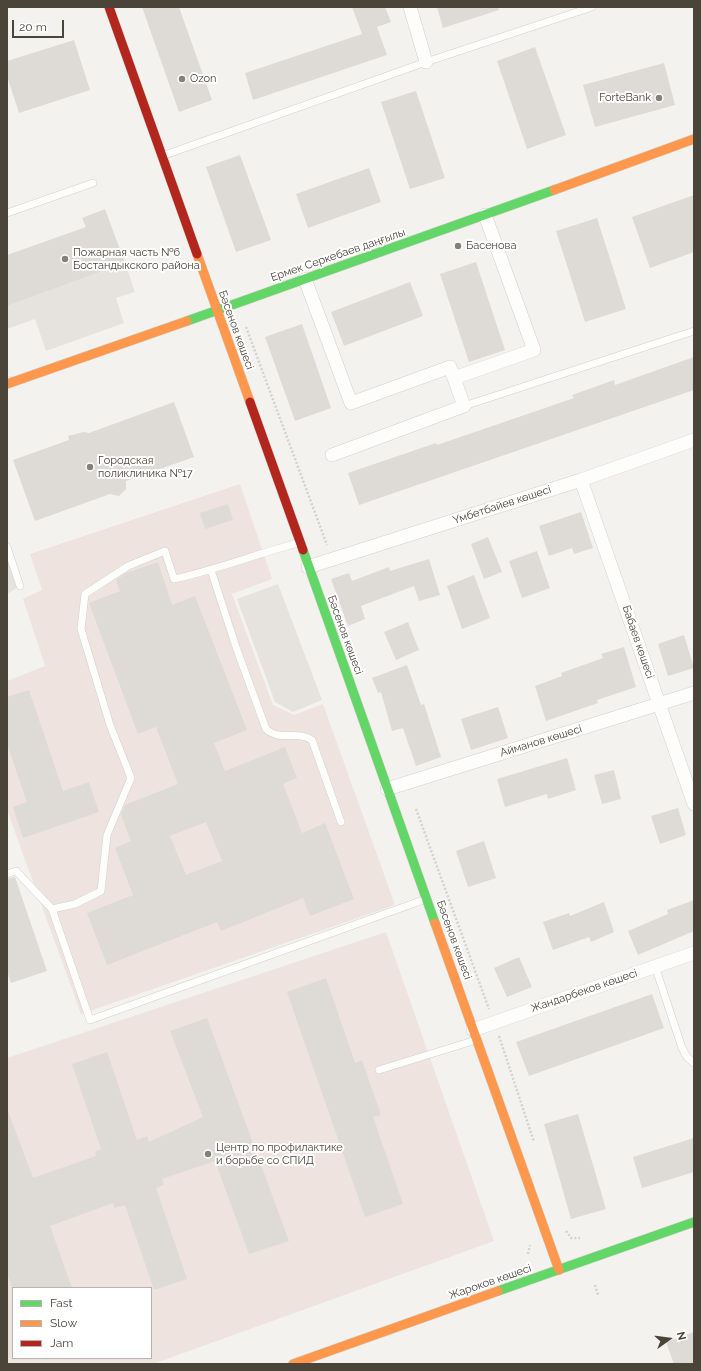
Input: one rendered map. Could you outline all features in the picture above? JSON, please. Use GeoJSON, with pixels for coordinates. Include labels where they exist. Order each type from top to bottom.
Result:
{"type":"FeatureCollection","features":[{"type":"Feature","properties":{"kind":"street","name":"Бәсенов көшесі"},"geometry":{"type":"LineString","coordinates":[[109,7],[558,1270]]}},
{"type":"Feature","properties":{"kind":"street"},"geometry":{"type":"LineString","coordinates":[[410,7],[426,62]]}},
{"type":"Feature","properties":{"kind":"street","name":"Ермек Серкебаев даңғылы"},"geometry":{"type":"LineString","coordinates":[[7,384],[485,215],[694,139]]}},
{"type":"Feature","properties":{"kind":"street"},"geometry":{"type":"LineString","coordinates":[[454,378],[534,350],[485,215]]}},
{"type":"Feature","properties":{"kind":"street"},"geometry":{"type":"LineString","coordinates":[[305,279],[351,403],[450,367],[464,406],[332,455]]}},
{"type":"Feature","properties":{"kind":"street","name":"Үмбетбайев көшесі"},"geometry":{"type":"LineString","coordinates":[[308,566],[581,480],[694,440]]}},
{"type":"Feature","properties":{"kind":"street","name":"Бабаев көшесі"},"geometry":{"type":"LineString","coordinates":[[581,480],[694,804]]}},
{"type":"Feature","properties":{"kind":"street","name":"Айманов көшесі"},"geometry":{"type":"LineString","coordinates":[[387,789],[694,693]]}},
{"type":"Feature","properties":{"kind":"street","name":"Жандарбеков көшесі"},"geometry":{"type":"LineString","coordinates":[[475,1035],[494,1023],[694,952]]}},
{"type":"Feature","properties":{"kind":"street","name":"Жароков көшесі"},"geometry":{"type":"LineString","coordinates":[[293,1364],[694,1222]]}},
{"type":"Feature","properties":{"kind":"lane"},"geometry":{"type":"LineString","coordinates":[[162,156],[426,62],[592,7]]}},
{"type":"Feature","properties":{"kind":"lane"},"geometry":{"type":"LineString","coordinates":[[7,213],[92,183]]}},
{"type":"Feature","properties":{"kind":"lane"},"geometry":{"type":"LineString","coordinates":[[464,406],[694,331]]}},
{"type":"Feature","properties":{"kind":"lane"},"geometry":{"type":"LineString","coordinates":[[52,909],[75,904],[101,891],[107,835],[131,778],[110,725],[81,629],[85,594],[128,566],[165,551],[174,580],[211,570],[264,552],[300,543]]}},
{"type":"Feature","properties":{"kind":"lane"},"geometry":{"type":"LineString","coordinates":[[7,547],[20,586]]}},
{"type":"Feature","properties":{"kind":"lane"},"geometry":{"type":"LineString","coordinates":[[211,570],[236,647],[266,729],[272,734],[280,736],[306,736],[312,740],[341,822]]}},
{"type":"Feature","properties":{"kind":"lane"},"geometry":{"type":"LineString","coordinates":[[7,874],[16,871],[52,909],[90,1020],[426,899]]}},
{"type":"Feature","properties":{"kind":"lane"},"geometry":{"type":"LineString","coordinates":[[655,966],[682,1048],[687,1057],[694,1063]]}},
{"type":"Feature","properties":{"kind":"lane"},"geometry":{"type":"LineString","coordinates":[[379,1070],[475,1035]]}},
{"type":"Feature","properties":{"kind":"path"},"geometry":{"type":"LineString","coordinates":[[246,327],[332,559]]}},
{"type":"Feature","properties":{"kind":"path"},"geometry":{"type":"LineString","coordinates":[[406,783],[494,1023],[536,1147]]}},
{"type":"Feature","properties":{"kind":"path"},"geometry":{"type":"LineString","coordinates":[[564,1227],[571,1238],[580,1238]]}},
{"type":"Feature","properties":{"kind":"path"},"geometry":{"type":"LineString","coordinates":[[595,1285],[598,1295]]}},
{"type":"Feature","properties":{"kind":"shaded area"},"geometry":{"type":"Polygon","coordinates":[[[125,263],[135,292],[116,298],[124,323],[46,351],[35,319],[7,329],[7,306],[125,263]]]}},
{"type":"Feature","properties":{"kind":"shaded area"},"geometry":{"type":"Polygon","coordinates":[[[240,484],[272,579],[232,594],[273,705],[294,715],[323,704],[395,905],[81,1014],[7,810],[7,681],[45,666],[23,599],[42,590],[30,554],[240,484]]]}},
{"type":"Feature","properties":{"kind":"shaded area"},"geometry":{"type":"Polygon","coordinates":[[[7,547],[20,586],[7,594],[7,547]]]}},
{"type":"Feature","properties":{"kind":"shaded area"},"geometry":{"type":"Polygon","coordinates":[[[278,584],[322,700],[293,712],[275,702],[237,599],[278,584]]]}},
{"type":"Feature","properties":{"kind":"shaded area"},"geometry":{"type":"Polygon","coordinates":[[[386,932],[494,1241],[153,1364],[7,1364],[7,1058],[386,932]]]}},
{"type":"Feature","properties":{"kind":"building"},"geometry":{"type":"Polygon","coordinates":[[[142,7],[179,7],[212,100],[179,112],[142,7]]]}},
{"type":"Feature","properties":{"kind":"building"},"geometry":{"type":"Polygon","coordinates":[[[352,7],[385,7],[391,22],[377,27],[387,55],[253,100],[245,73],[362,34],[352,7]]]}},
{"type":"Feature","properties":{"kind":"building"},"geometry":{"type":"Polygon","coordinates":[[[437,7],[498,7],[499,10],[443,28],[437,7]]]}},
{"type":"Feature","properties":{"kind":"building"},"geometry":{"type":"Polygon","coordinates":[[[74,40],[90,90],[19,113],[7,76],[7,61],[74,40]]]}},
{"type":"Feature","properties":{"kind":"building"},"geometry":{"type":"Polygon","coordinates":[[[535,47],[566,135],[527,149],[497,61],[535,47]]]}},
{"type":"Feature","properties":{"kind":"building"},"geometry":{"type":"Polygon","coordinates":[[[664,63],[675,105],[595,127],[583,85],[664,63]]]}},
{"type":"Feature","properties":{"kind":"building"},"geometry":{"type":"Polygon","coordinates":[[[416,91],[445,178],[410,189],[381,102],[416,91]]]}},
{"type":"Feature","properties":{"kind":"building"},"geometry":{"type":"Polygon","coordinates":[[[240,155],[271,240],[236,252],[206,167],[240,155]]]}},
{"type":"Feature","properties":{"kind":"building"},"geometry":{"type":"Polygon","coordinates":[[[369,168],[381,202],[308,228],[296,194],[369,168]]]}},
{"type":"Feature","properties":{"kind":"building"},"geometry":{"type":"Polygon","coordinates":[[[694,195],[694,252],[650,268],[632,217],[694,195]]]}},
{"type":"Feature","properties":{"kind":"building","name":"Пожарная часть №6 Бостандыкского района"},"geometry":{"type":"Polygon","coordinates":[[[105,209],[125,263],[7,306],[7,255],[86,227],[82,218],[105,209]]]}},
{"type":"Feature","properties":{"kind":"building"},"geometry":{"type":"Polygon","coordinates":[[[597,218],[626,309],[585,322],[556,231],[597,218]]]}},
{"type":"Feature","properties":{"kind":"building"},"geometry":{"type":"Polygon","coordinates":[[[476,262],[505,350],[469,362],[440,274],[476,262]]]}},
{"type":"Feature","properties":{"kind":"building"},"geometry":{"type":"Polygon","coordinates":[[[410,282],[423,316],[344,346],[331,312],[410,282]]]}},
{"type":"Feature","properties":{"kind":"building"},"geometry":{"type":"Polygon","coordinates":[[[302,324],[331,408],[295,421],[265,337],[302,324]]]}},
{"type":"Feature","properties":{"kind":"building"},"geometry":{"type":"Polygon","coordinates":[[[694,357],[694,390],[359,505],[348,473],[436,443],[437,445],[574,398],[572,395],[614,380],[615,385],[694,357]]]}},
{"type":"Feature","properties":{"kind":"building","name":"Городская поликлиника №17"},"geometry":{"type":"Polygon","coordinates":[[[174,402],[194,457],[126,481],[126,489],[119,496],[110,494],[35,521],[13,460],[69,440],[68,436],[84,432],[89,433],[174,402]]]}},
{"type":"Feature","properties":{"kind":"building"},"geometry":{"type":"Polygon","coordinates":[[[228,504],[233,520],[205,529],[200,513],[228,504]]]}},
{"type":"Feature","properties":{"kind":"building"},"geometry":{"type":"Polygon","coordinates":[[[581,512],[593,548],[574,554],[572,548],[549,556],[539,526],[581,512]]]}},
{"type":"Feature","properties":{"kind":"building"},"geometry":{"type":"Polygon","coordinates":[[[488,537],[502,572],[484,579],[471,544],[488,537]]]}},
{"type":"Feature","properties":{"kind":"building"},"geometry":{"type":"Polygon","coordinates":[[[537,551],[550,588],[522,598],[509,561],[537,551]]]}},
{"type":"Feature","properties":{"kind":"building"},"geometry":{"type":"Polygon","coordinates":[[[429,559],[440,595],[419,601],[414,586],[361,606],[365,619],[348,626],[331,579],[349,573],[352,581],[389,567],[390,571],[429,559]]]}},
{"type":"Feature","properties":{"kind":"building"},"geometry":{"type":"Polygon","coordinates":[[[158,562],[172,605],[195,596],[247,730],[214,743],[225,771],[285,747],[297,778],[283,784],[302,833],[325,823],[354,899],[310,916],[303,898],[221,931],[217,922],[107,965],[87,913],[133,895],[115,848],[131,841],[121,815],[125,805],[178,784],[156,727],[138,734],[89,603],[120,591],[116,580],[126,573],[158,562]],[[206,822],[170,836],[186,875],[222,861],[206,822]]]}},
{"type":"Feature","properties":{"kind":"building"},"geometry":{"type":"Polygon","coordinates":[[[474,575],[490,618],[462,629],[447,586],[474,575]]]}},
{"type":"Feature","properties":{"kind":"building"},"geometry":{"type":"Polygon","coordinates":[[[408,622],[419,650],[396,660],[384,632],[408,622]]]}},
{"type":"Feature","properties":{"kind":"building"},"geometry":{"type":"Polygon","coordinates":[[[684,635],[694,668],[668,676],[658,644],[684,635]]]}},
{"type":"Feature","properties":{"kind":"building"},"geometry":{"type":"Polygon","coordinates":[[[624,647],[636,687],[597,700],[598,703],[546,721],[535,686],[562,676],[561,673],[603,658],[601,654],[624,647]]]}},
{"type":"Feature","properties":{"kind":"building"},"geometry":{"type":"Polygon","coordinates":[[[407,665],[421,705],[424,704],[441,757],[416,766],[403,728],[392,731],[381,692],[378,693],[372,678],[407,665]]]}},
{"type":"Feature","properties":{"kind":"building"},"geometry":{"type":"Polygon","coordinates":[[[29,690],[63,791],[89,782],[99,812],[23,838],[13,807],[27,802],[7,744],[7,697],[29,690]]]}},
{"type":"Feature","properties":{"kind":"building"},"geometry":{"type":"Polygon","coordinates":[[[498,707],[508,738],[471,750],[461,719],[498,707]]]}},
{"type":"Feature","properties":{"kind":"building"},"geometry":{"type":"Polygon","coordinates":[[[567,758],[576,790],[548,799],[547,794],[505,807],[497,779],[567,758]]]}},
{"type":"Feature","properties":{"kind":"building"},"geometry":{"type":"Polygon","coordinates":[[[614,770],[621,799],[602,804],[594,775],[614,770]]]}},
{"type":"Feature","properties":{"kind":"building"},"geometry":{"type":"Polygon","coordinates":[[[678,808],[686,835],[660,844],[651,816],[678,808]]]}},
{"type":"Feature","properties":{"kind":"building"},"geometry":{"type":"Polygon","coordinates":[[[484,841],[496,878],[468,887],[456,851],[484,841]]]}},
{"type":"Feature","properties":{"kind":"building"},"geometry":{"type":"Polygon","coordinates":[[[15,877],[47,971],[11,983],[7,971],[7,879],[15,877]]]}},
{"type":"Feature","properties":{"kind":"building"},"geometry":{"type":"Polygon","coordinates":[[[694,900],[694,931],[638,955],[628,931],[668,914],[667,910],[694,900]]]}},
{"type":"Feature","properties":{"kind":"building"},"geometry":{"type":"Polygon","coordinates":[[[604,902],[614,932],[591,942],[589,937],[553,950],[543,922],[569,913],[570,916],[604,902]]]}},
{"type":"Feature","properties":{"kind":"building"},"geometry":{"type":"Polygon","coordinates":[[[519,957],[532,987],[507,997],[494,968],[519,957]]]}},
{"type":"Feature","properties":{"kind":"building"},"geometry":{"type":"Polygon","coordinates":[[[326,978],[355,1063],[362,1060],[381,1115],[373,1117],[403,1204],[365,1217],[287,992],[326,978]]]}},
{"type":"Feature","properties":{"kind":"building"},"geometry":{"type":"Polygon","coordinates":[[[652,994],[664,1028],[529,1076],[516,1042],[652,994]]]}},
{"type":"Feature","properties":{"kind":"building","name":"Центр по профилактике и борьбе со СПИД"},"geometry":{"type":"Polygon","coordinates":[[[207,1018],[289,1241],[249,1254],[215,1161],[162,1179],[164,1185],[156,1188],[187,1279],[154,1290],[125,1205],[114,1208],[113,1203],[50,1226],[72,1287],[12,1288],[7,1273],[7,1112],[8,1111],[33,1178],[96,1156],[95,1152],[101,1149],[72,1064],[107,1052],[137,1140],[147,1136],[149,1142],[203,1117],[170,1031],[207,1018]]]}},
{"type":"Feature","properties":{"kind":"building"},"geometry":{"type":"Polygon","coordinates":[[[578,1114],[606,1209],[571,1219],[544,1124],[578,1114]]]}},
{"type":"Feature","properties":{"kind":"building"},"geometry":{"type":"Polygon","coordinates":[[[694,1138],[694,1172],[642,1188],[633,1157],[694,1138]]]}},
{"type":"Feature","properties":{"kind":"building"},"geometry":{"type":"Polygon","coordinates":[[[694,1332],[694,1364],[674,1364],[666,1342],[694,1332]]]}},
{"type":"Feature","properties":{"kind":"traffic: fast"},"geometry":{"type":"LineString","coordinates":[[187,321],[554,190]]}},
{"type":"Feature","properties":{"kind":"traffic: fast"},"geometry":{"type":"LineString","coordinates":[[303,550],[435,923]]}},
{"type":"Feature","properties":{"kind":"traffic: fast"},"geometry":{"type":"LineString","coordinates":[[498,1291],[694,1222]]}},
{"type":"Feature","properties":{"kind":"traffic: slow"},"geometry":{"type":"LineString","coordinates":[[554,190],[694,139]]}},
{"type":"Feature","properties":{"kind":"traffic: slow"},"geometry":{"type":"LineString","coordinates":[[197,254],[250,402]]}},
{"type":"Feature","properties":{"kind":"traffic: slow"},"geometry":{"type":"LineString","coordinates":[[7,384],[187,321]]}},
{"type":"Feature","properties":{"kind":"traffic: slow"},"geometry":{"type":"LineString","coordinates":[[435,923],[559,1270]]}},
{"type":"Feature","properties":{"kind":"traffic: slow"},"geometry":{"type":"LineString","coordinates":[[293,1364],[498,1291]]}},
{"type":"Feature","properties":{"kind":"traffic: jam"},"geometry":{"type":"LineString","coordinates":[[109,7],[197,254]]}},
{"type":"Feature","properties":{"kind":"traffic: jam"},"geometry":{"type":"LineString","coordinates":[[250,402],[303,550]]}},
{"type":"Feature","properties":{"kind":"place","name":"Ozon"},"geometry":{"type":"Point","coordinates":[182,79]}},
{"type":"Feature","properties":{"kind":"place","name":"ForteBank"},"geometry":{"type":"Point","coordinates":[659,98]}},
{"type":"Feature","properties":{"kind":"place","name":"Басенова"},"geometry":{"type":"Point","coordinates":[458,246]}},
{"type":"Feature","properties":{"kind":"place","name":"Пожарная часть №6 Бостандыкского района"},"geometry":{"type":"Point","coordinates":[65,259]}},
{"type":"Feature","properties":{"kind":"place","name":"Городская поликлиника №17"},"geometry":{"type":"Point","coordinates":[90,467]}},
{"type":"Feature","properties":{"kind":"place","name":"Центр по профилактике и борьбе со СПИД"},"geometry":{"type":"Point","coordinates":[208,1154]}}]}
